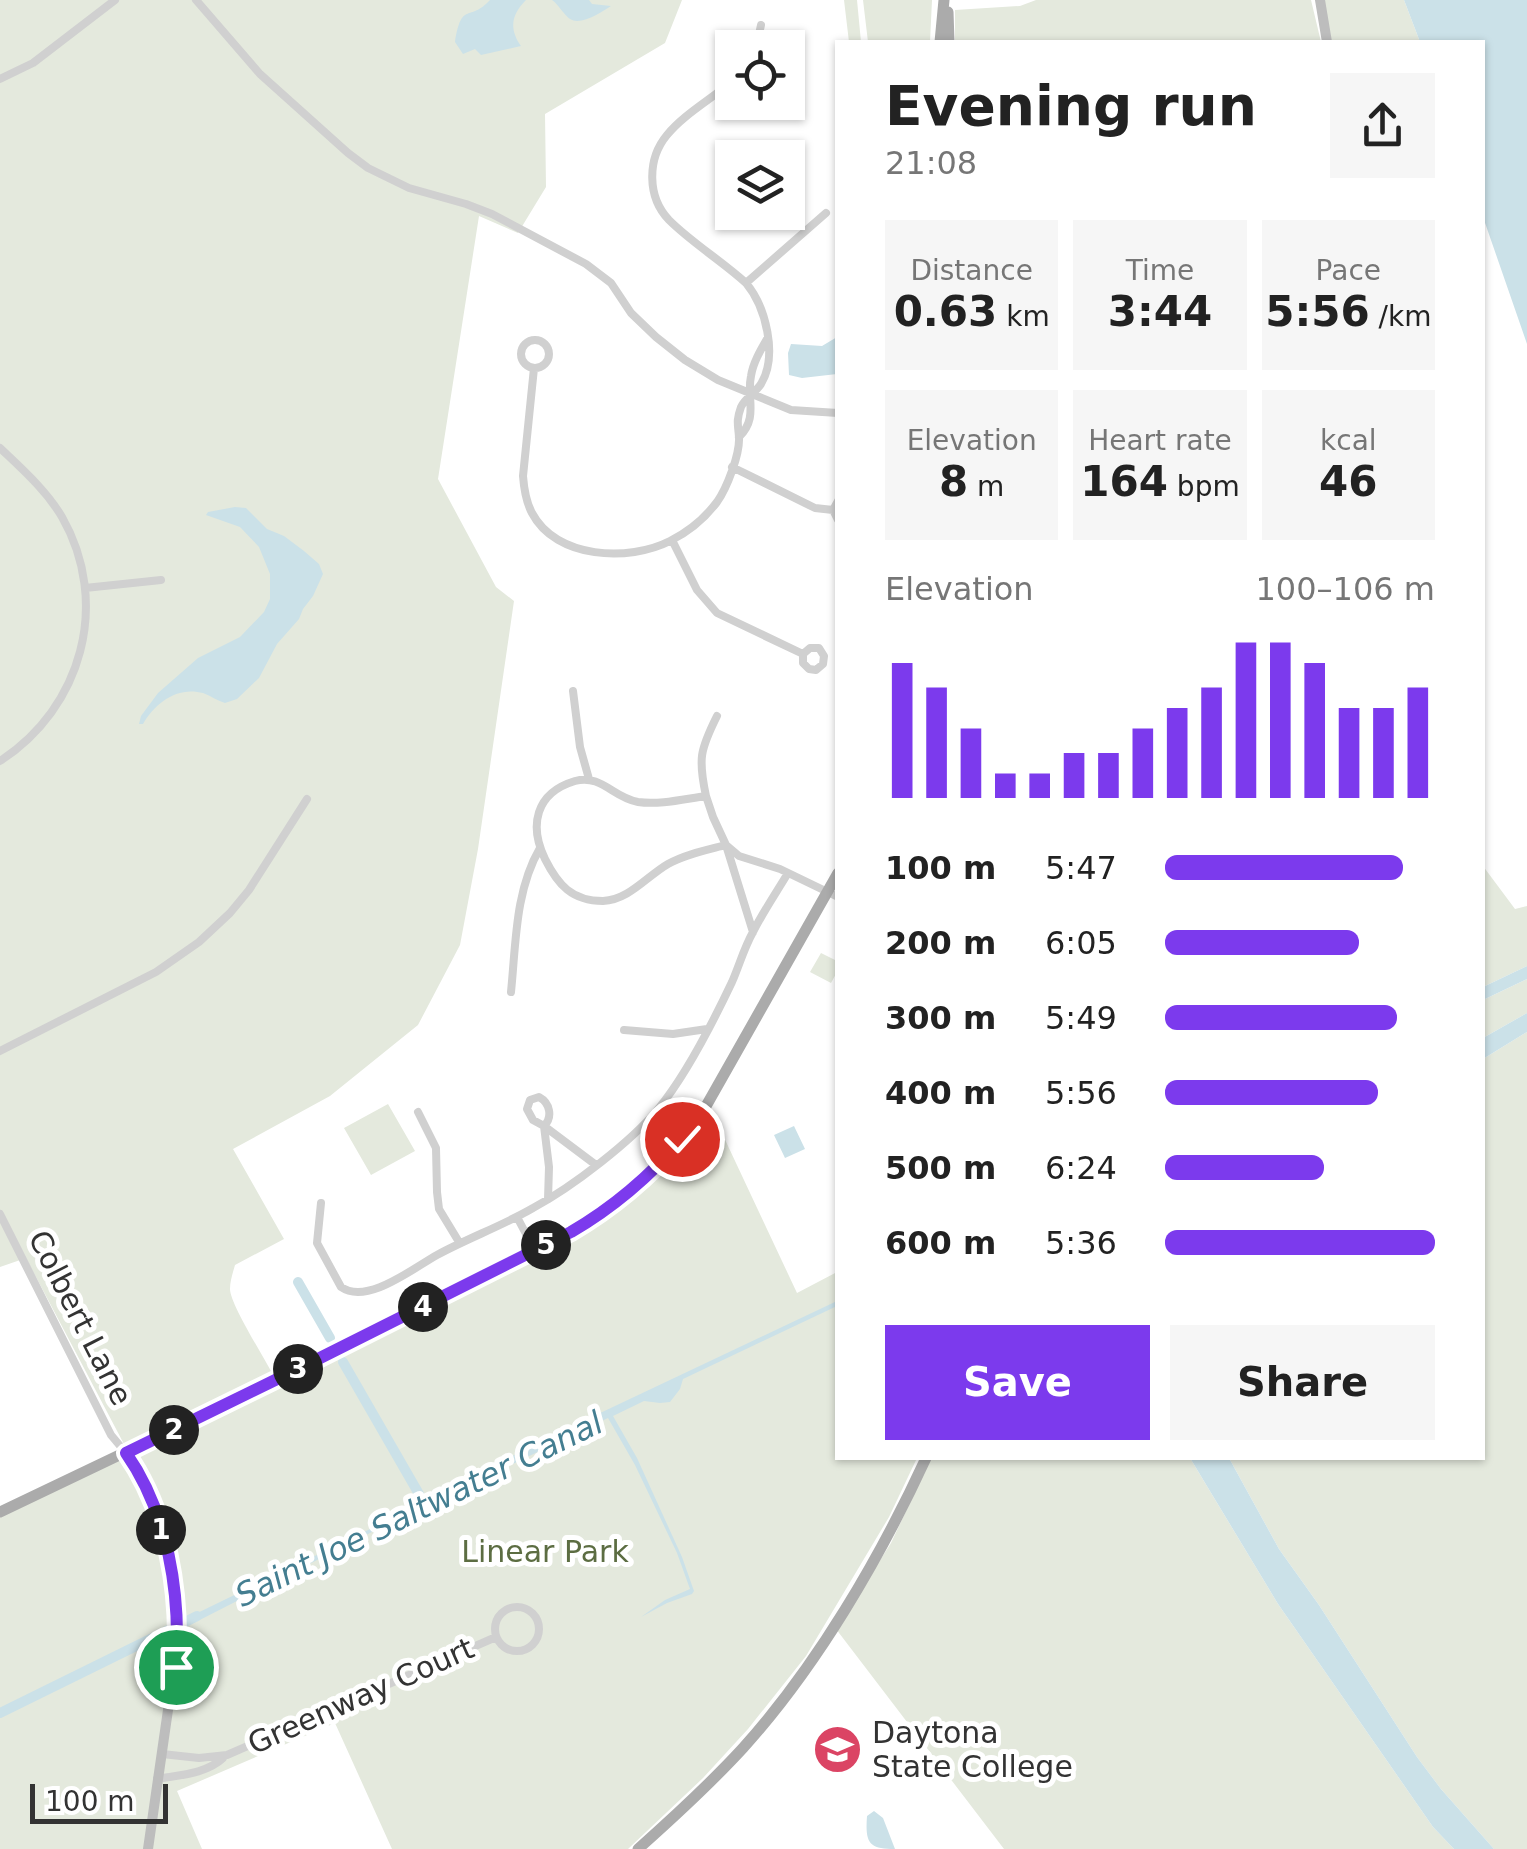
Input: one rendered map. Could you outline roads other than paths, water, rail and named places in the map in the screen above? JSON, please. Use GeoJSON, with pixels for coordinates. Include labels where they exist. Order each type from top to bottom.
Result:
{"type":"FeatureCollection","features":[{"type":"Feature","properties":{"kind":"main road"},"geometry":{"type":"LineString","coordinates":[[940,40],[946,0]]}},
{"type":"Feature","properties":{"kind":"main road"},"geometry":{"type":"LineString","coordinates":[[946,0],[948,40]]}},
{"type":"Feature","properties":{"kind":"main road"},"geometry":{"type":"LineString","coordinates":[[0,1512],[586,1224],[650,1174],[692,1128],[832,895]]}},
{"type":"Feature","properties":{"kind":"main road"},"geometry":{"type":"LineString","coordinates":[[638,1849],[732,1759],[799,1678],[887,1540],[925,1460]]}},
{"type":"Feature","properties":{"kind":"street"},"geometry":{"type":"LineString","coordinates":[[0,80],[33,63],[114,0]]}},
{"type":"Feature","properties":{"kind":"street"},"geometry":{"type":"LineString","coordinates":[[196,0],[260,74],[358,162],[388,180],[492,214],[586,264],[611,283],[631,313],[675,353],[718,380],[791,410],[835,413]]}},
{"type":"Feature","properties":{"kind":"street"},"geometry":{"type":"LineString","coordinates":[[1320,0],[1326,40]]}},
{"type":"Feature","properties":{"kind":"street"},"geometry":{"type":"LineString","coordinates":[[760,30],[761,25]]}},
{"type":"Feature","properties":{"kind":"street"},"geometry":{"type":"LineString","coordinates":[[534,368],[522,476],[528,504],[538,524],[573,546],[596,552],[633,552],[672,540],[697,523],[717,502],[732,467],[743,403],[762,383],[769,359],[762,311],[746,283],[670,220],[658,202],[652,176],[658,147],[669,132],[715,95]]}},
{"type":"Feature","properties":{"kind":"street"},"geometry":{"type":"LineString","coordinates":[[746,283],[826,213]]}},
{"type":"Feature","properties":{"kind":"street"},"geometry":{"type":"LineString","coordinates":[[0,448],[60,514],[76,548],[86,610],[84,640],[66,691],[38,731],[0,761]]}},
{"type":"Feature","properties":{"kind":"street"},"geometry":{"type":"LineString","coordinates":[[732,467],[815,508],[835,506]]}},
{"type":"Feature","properties":{"kind":"street"},"geometry":{"type":"LineString","coordinates":[[672,540],[697,590],[716,613],[803,654]]}},
{"type":"Feature","properties":{"kind":"street"},"geometry":{"type":"LineString","coordinates":[[85,588],[161,580]]}},
{"type":"Feature","properties":{"kind":"street"},"geometry":{"type":"LineString","coordinates":[[572,690],[589,779]]}},
{"type":"Feature","properties":{"kind":"street"},"geometry":{"type":"LineString","coordinates":[[717,716],[701,756],[701,772],[712,817],[726,845],[753,932]]}},
{"type":"Feature","properties":{"kind":"street"},"geometry":{"type":"LineString","coordinates":[[706,796],[635,802],[589,779],[566,785],[550,796],[536,820],[536,833],[562,888],[604,901],[629,892],[684,856],[726,845]]}},
{"type":"Feature","properties":{"kind":"street"},"geometry":{"type":"LineString","coordinates":[[0,1051],[156,972],[190,950],[240,902],[307,798]]}},
{"type":"Feature","properties":{"kind":"street"},"geometry":{"type":"LineString","coordinates":[[726,845],[739,856],[788,873],[832,895]]}},
{"type":"Feature","properties":{"kind":"street"},"geometry":{"type":"LineString","coordinates":[[511,992],[522,891],[527,871],[540,848]]}},
{"type":"Feature","properties":{"kind":"street"},"geometry":{"type":"LineString","coordinates":[[321,1203],[317,1243],[335,1279],[346,1291],[368,1292],[459,1242],[548,1200],[596,1165],[657,1110],[707,1029],[753,932],[788,873]]}},
{"type":"Feature","properties":{"kind":"street"},"geometry":{"type":"LineString","coordinates":[[624,1030],[673,1034],[707,1029]]}},
{"type":"Feature","properties":{"kind":"street"},"geometry":{"type":"LineString","coordinates":[[418,1112],[436,1148],[440,1210],[459,1242]]}},
{"type":"Feature","properties":{"kind":"street"},"geometry":{"type":"LineString","coordinates":[[548,1200],[544,1126],[596,1165]]}},
{"type":"Feature","properties":{"kind":"street","name":"Colbert Lane"},"geometry":{"type":"LineString","coordinates":[[0,1214],[111,1434],[148,1490],[165,1542],[174,1585],[177,1662],[148,1849]]}},
{"type":"Feature","properties":{"kind":"street"},"geometry":{"type":"LineString","coordinates":[[517,1217],[534,1251]]}},
{"type":"Feature","properties":{"kind":"street","name":"Greenway Court"},"geometry":{"type":"LineString","coordinates":[[509,1608],[530,1611],[538,1622],[538,1637],[520,1651],[508,1649],[496,1637],[495,1623],[509,1608]]}},
{"type":"Feature","properties":{"kind":"street","name":"Greenway Court"},"geometry":{"type":"LineString","coordinates":[[157,1779],[205,1770],[226,1755],[496,1637]]}},
{"type":"Feature","properties":{"kind":"street"},"geometry":{"type":"LineString","coordinates":[[162,1754],[199,1758],[226,1755]]}},
{"type":"Feature","properties":{"kind":"water"},"geometry":{"type":"Polygon","coordinates":[[[490,0],[526,0],[513,22],[521,46],[481,55],[475,49],[463,54],[455,42],[460,21],[490,0]]]}},
{"type":"Feature","properties":{"kind":"water"},"geometry":{"type":"Polygon","coordinates":[[[552,0],[589,0],[592,4],[611,6],[575,21],[552,0]]]}},
{"type":"Feature","properties":{"kind":"water"},"geometry":{"type":"Polygon","coordinates":[[[1404,0],[1527,0],[1527,344],[1485,223],[1485,40],[1419,40],[1404,0]]]}},
{"type":"Feature","properties":{"kind":"water"},"geometry":{"type":"Polygon","coordinates":[[[835,338],[835,374],[802,378],[789,375],[791,344],[822,346],[835,338]]]}},
{"type":"Feature","properties":{"kind":"water"},"geometry":{"type":"Polygon","coordinates":[[[246,508],[267,529],[304,551],[319,564],[323,574],[299,619],[277,644],[259,678],[237,699],[225,703],[193,691],[176,694],[160,703],[139,724],[158,693],[198,658],[240,637],[264,612],[270,599],[270,574],[259,547],[240,527],[206,515],[246,508]]]}},
{"type":"Feature","properties":{"kind":"water"},"geometry":{"type":"Polygon","coordinates":[[[1527,966],[1527,979],[1485,999],[1485,986],[1527,966]]]}},
{"type":"Feature","properties":{"kind":"water"},"geometry":{"type":"Polygon","coordinates":[[[1527,1013],[1527,1032],[1485,1058],[1485,1037],[1527,1013]]]}},
{"type":"Feature","properties":{"kind":"water"},"geometry":{"type":"Polygon","coordinates":[[[794,1126],[805,1149],[785,1158],[774,1135],[794,1126]]]}},
{"type":"Feature","properties":{"kind":"water"},"geometry":{"type":"Polygon","coordinates":[[[835,1302],[835,1307],[683,1379],[670,1402],[644,1401],[613,1416],[637,1458],[682,1557],[692,1594],[641,1617],[690,1589],[635,1465],[608,1418],[438,1500],[438,1515],[425,1520],[413,1511],[186,1627],[185,1619],[436,1497],[541,1441],[835,1302]]]}},
{"type":"Feature","properties":{"kind":"water"},"geometry":{"type":"Polygon","coordinates":[[[1191,1460],[1230,1460],[1279,1549],[1417,1757],[1494,1849],[1454,1849],[1433,1827],[1278,1604],[1191,1460]]]}},
{"type":"Feature","properties":{"kind":"water"},"geometry":{"type":"Polygon","coordinates":[[[874,1811],[883,1818],[895,1849],[874,1846],[868,1838],[867,1816],[874,1811]]]}},
{"type":"Feature","properties":{"kind":"waterway"},"geometry":{"type":"LineString","coordinates":[[298,1282],[330,1338]]}},
{"type":"Feature","properties":{"kind":"waterway"},"geometry":{"type":"LineString","coordinates":[[343,1362],[419,1494]]}},
{"type":"Feature","properties":{"kind":"waterway","name":"Saint Joe Saltwater Canal"},"geometry":{"type":"LineString","coordinates":[[0,1713],[197,1616]]}},
{"type":"Feature","properties":{"kind":"place","name":"Daytona State College"},"geometry":{"type":"Point","coordinates":[837,1750]}},
{"type":"Feature","properties":{"kind":"park label","name":"Linear Park"},"geometry":{"type":"Point","coordinates":[545,1552]}}]}
